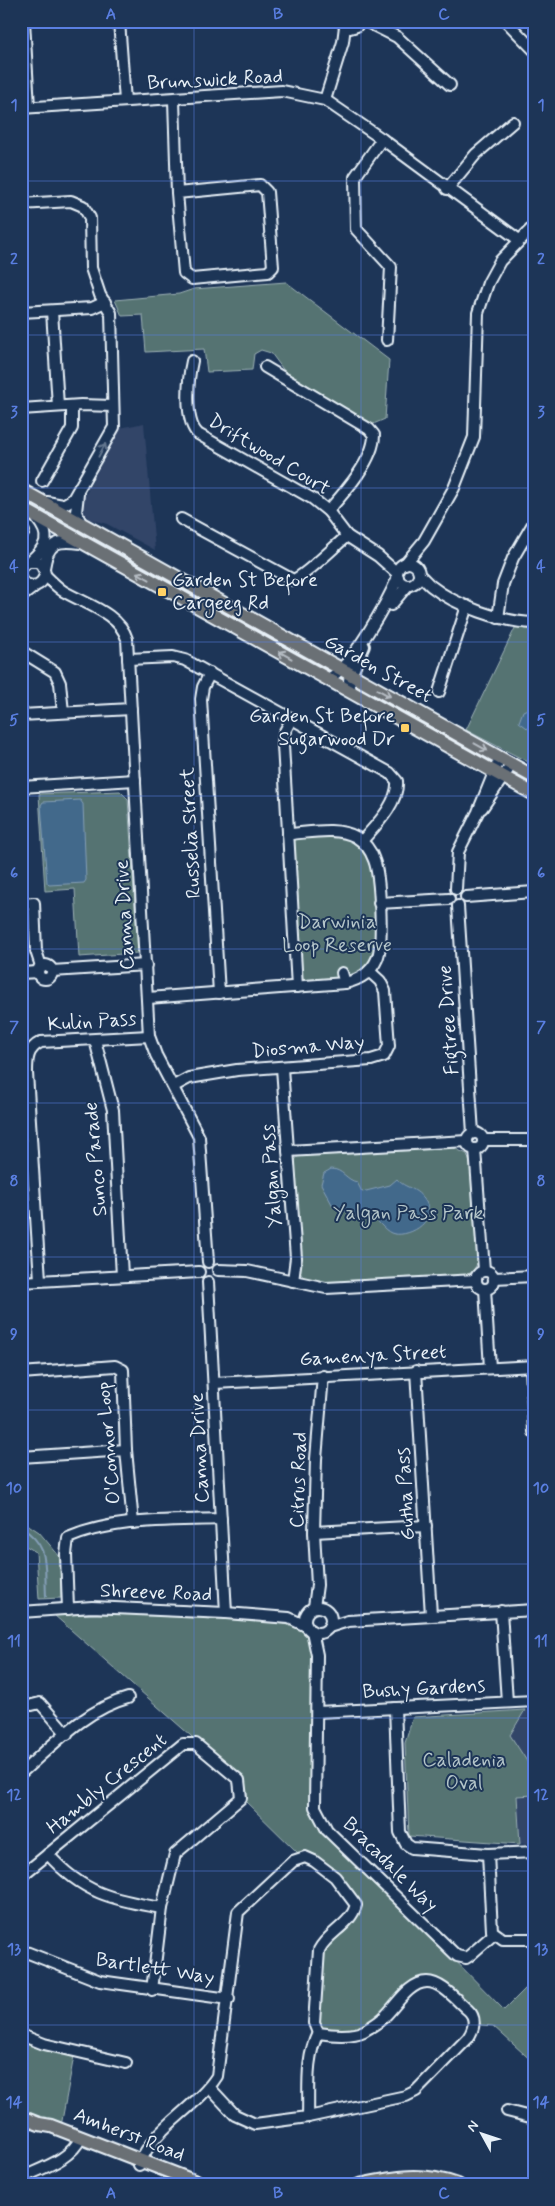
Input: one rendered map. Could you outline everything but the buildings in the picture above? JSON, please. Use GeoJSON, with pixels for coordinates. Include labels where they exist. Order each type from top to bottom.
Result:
{"type":"FeatureCollection","features":[{"type":"Feature","properties":{"kind":"main road","name":"Garden Street"},"geometry":{"type":"LineString","coordinates":[[21,490],[534,776]]}},
{"type":"Feature","properties":{"kind":"main road","name":"Garden Street"},"geometry":{"type":"LineString","coordinates":[[21,508],[534,794]]}},
{"type":"Feature","properties":{"kind":"main road"},"geometry":{"type":"LineString","coordinates":[[199,590],[239,619],[241,624],[238,629]]}},
{"type":"Feature","properties":{"kind":"main road","name":"Amherst Road"},"geometry":{"type":"LineString","coordinates":[[21,2117],[39,2124],[48,2131],[79,2140],[204,2185]]}},
{"type":"Feature","properties":{"kind":"main road","name":"Amherst Road"},"geometry":{"type":"LineString","coordinates":[[144,2164],[189,2185]]}},
{"type":"Feature","properties":{"kind":"main road"},"geometry":{"type":"LineString","coordinates":[[359,2185],[417,2176],[431,2176],[458,2185]]}},
{"type":"Feature","properties":{"kind":"main road"},"geometry":{"type":"LineString","coordinates":[[384,2185],[425,2183],[434,2185]]}},
{"type":"Feature","properties":{"kind":"street"},"geometry":{"type":"LineString","coordinates":[[24,21],[25,107]]}},
{"type":"Feature","properties":{"kind":"street"},"geometry":{"type":"LineString","coordinates":[[119,21],[125,101]]}},
{"type":"Feature","properties":{"kind":"street"},"geometry":{"type":"LineString","coordinates":[[506,21],[534,50]]}},
{"type":"Feature","properties":{"kind":"street"},"geometry":{"type":"LineString","coordinates":[[325,100],[343,42],[356,24],[397,36],[450,84]]}},
{"type":"Feature","properties":{"kind":"street","name":"Brunswick Road"},"geometry":{"type":"LineString","coordinates":[[25,107],[174,100],[282,91],[325,100],[382,139],[491,220],[516,243]]}},
{"type":"Feature","properties":{"kind":"street"},"geometry":{"type":"LineString","coordinates":[[174,100],[177,193],[184,273],[192,279],[268,272],[273,267],[267,192],[260,185],[177,193]]}},
{"type":"Feature","properties":{"kind":"street"},"geometry":{"type":"LineString","coordinates":[[447,188],[476,154],[513,122]]}},
{"type":"Feature","properties":{"kind":"street"},"geometry":{"type":"LineString","coordinates":[[382,139],[355,177],[356,228],[391,267],[387,340]]}},
{"type":"Feature","properties":{"kind":"street"},"geometry":{"type":"LineString","coordinates":[[21,204],[71,200],[83,206],[90,218],[92,268],[102,298],[112,313],[114,427],[79,493],[76,512],[81,523]]}},
{"type":"Feature","properties":{"kind":"street"},"geometry":{"type":"LineString","coordinates":[[328,679],[346,672],[391,592],[407,573],[454,488],[474,437],[478,313],[488,283],[500,261],[534,226]]}},
{"type":"Feature","properties":{"kind":"street"},"geometry":{"type":"LineString","coordinates":[[21,312],[92,308],[102,298]]}},
{"type":"Feature","properties":{"kind":"street"},"geometry":{"type":"LineString","coordinates":[[52,311],[58,406]]}},
{"type":"Feature","properties":{"kind":"street","name":"Driftwood Court"},"geometry":{"type":"LineString","coordinates":[[192,361],[189,375],[190,419],[192,428],[198,434],[314,499],[328,511],[347,536],[407,573],[468,606],[498,618],[534,622]]}},
{"type":"Feature","properties":{"kind":"street"},"geometry":{"type":"LineString","coordinates":[[265,367],[369,428],[374,435],[374,443],[350,487],[328,511]]}},
{"type":"Feature","properties":{"kind":"street"},"geometry":{"type":"LineString","coordinates":[[21,409],[58,406],[113,406]]}},
{"type":"Feature","properties":{"kind":"street"},"geometry":{"type":"LineString","coordinates":[[42,482],[72,428],[72,406]]}},
{"type":"Feature","properties":{"kind":"street"},"geometry":{"type":"LineString","coordinates":[[42,501],[63,505],[79,493]]}},
{"type":"Feature","properties":{"kind":"street"},"geometry":{"type":"LineString","coordinates":[[25,563],[40,551],[46,538],[44,528],[34,515]]}},
{"type":"Feature","properties":{"kind":"street"},"geometry":{"type":"LineString","coordinates":[[181,520],[293,580],[300,578],[347,536]]}},
{"type":"Feature","properties":{"kind":"street"},"geometry":{"type":"LineString","coordinates":[[498,618],[502,584],[513,558],[534,522]]}},
{"type":"Feature","properties":{"kind":"street"},"geometry":{"type":"LineString","coordinates":[[21,597],[36,586],[45,572],[50,550],[56,543],[65,541],[85,543]]}},
{"type":"Feature","properties":{"kind":"street","name":"Canna Drive"},"geometry":{"type":"LineString","coordinates":[[25,563],[38,562],[61,589],[111,617],[119,624],[127,639],[149,1036],[156,1055],[174,1086],[199,1137],[208,1262]]}},
{"type":"Feature","properties":{"kind":"street"},"geometry":{"type":"LineString","coordinates":[[21,579],[26,585],[36,586]]}},
{"type":"Feature","properties":{"kind":"street","name":"Canna Drive"},"geometry":{"type":"LineString","coordinates":[[36,586],[61,589]]}},
{"type":"Feature","properties":{"kind":"street"},"geometry":{"type":"LineString","coordinates":[[439,692],[468,606]]}},
{"type":"Feature","properties":{"kind":"street"},"geometry":{"type":"LineString","coordinates":[[21,651],[55,672],[60,683],[63,712]]}},
{"type":"Feature","properties":{"kind":"street"},"geometry":{"type":"LineString","coordinates":[[128,659],[179,658],[210,673],[390,773],[396,779],[397,787],[392,800],[379,821],[362,841]]}},
{"type":"Feature","properties":{"kind":"street"},"geometry":{"type":"LineString","coordinates":[[346,672],[350,692]]}},
{"type":"Feature","properties":{"kind":"street","name":"Russelia Street"},"geometry":{"type":"LineString","coordinates":[[210,673],[203,687],[201,699],[219,993]]}},
{"type":"Feature","properties":{"kind":"street"},"geometry":{"type":"LineString","coordinates":[[21,715],[131,709]]}},
{"type":"Feature","properties":{"kind":"street"},"geometry":{"type":"LineString","coordinates":[[292,718],[283,738],[297,987]]}},
{"type":"Feature","properties":{"kind":"street"},"geometry":{"type":"LineString","coordinates":[[499,774],[500,758]]}},
{"type":"Feature","properties":{"kind":"street"},"geometry":{"type":"LineString","coordinates":[[456,889],[458,852],[499,774],[512,764]]}},
{"type":"Feature","properties":{"kind":"street"},"geometry":{"type":"LineString","coordinates":[[21,787],[135,780]]}},
{"type":"Feature","properties":{"kind":"street"},"geometry":{"type":"LineString","coordinates":[[148,998],[297,987],[369,971],[380,950],[376,867],[371,853],[362,841],[352,835],[337,831],[288,834]]}},
{"type":"Feature","properties":{"kind":"street"},"geometry":{"type":"LineString","coordinates":[[456,889],[461,890],[466,897],[463,904],[458,906],[453,905],[449,899],[451,892],[456,889]]}},
{"type":"Feature","properties":{"kind":"street"},"geometry":{"type":"LineString","coordinates":[[466,897],[534,892]]}},
{"type":"Feature","properties":{"kind":"street"},"geometry":{"type":"LineString","coordinates":[[379,903],[449,899]]}},
{"type":"Feature","properties":{"kind":"street"},"geometry":{"type":"LineString","coordinates":[[21,904],[34,903],[36,951],[39,969]]}},
{"type":"Feature","properties":{"kind":"street","name":"Figtree Drive"},"geometry":{"type":"LineString","coordinates":[[458,906],[470,1137]]}},
{"type":"Feature","properties":{"kind":"street"},"geometry":{"type":"LineString","coordinates":[[21,973],[48,966],[52,971],[146,965]]}},
{"type":"Feature","properties":{"kind":"street","name":"Diosma Way"},"geometry":{"type":"LineString","coordinates":[[174,1086],[190,1078],[221,1073],[371,1060],[384,1056],[389,1046],[385,992],[380,981],[369,971]]}},
{"type":"Feature","properties":{"kind":"street","name":"Kulin Pass"},"geometry":{"type":"LineString","coordinates":[[40,1280],[24,1074],[28,1054],[41,1042],[149,1036]]}},
{"type":"Feature","properties":{"kind":"street","name":"Sunco Parade"},"geometry":{"type":"LineString","coordinates":[[95,1040],[96,1053],[112,1110],[122,1276]]}},
{"type":"Feature","properties":{"kind":"street","name":"Yalgan Pass"},"geometry":{"type":"LineString","coordinates":[[282,1068],[296,1258],[292,1281]]}},
{"type":"Feature","properties":{"kind":"street"},"geometry":{"type":"LineString","coordinates":[[288,1151],[470,1137],[480,1134],[484,1140]]}},
{"type":"Feature","properties":{"kind":"street"},"geometry":{"type":"LineString","coordinates":[[470,1137],[470,1148],[475,1149],[482,1146],[484,1140]]}},
{"type":"Feature","properties":{"kind":"street"},"geometry":{"type":"LineString","coordinates":[[484,1140],[534,1140]]}},
{"type":"Feature","properties":{"kind":"street"},"geometry":{"type":"LineString","coordinates":[[475,1149],[484,1270]]}},
{"type":"Feature","properties":{"kind":"street"},"geometry":{"type":"LineString","coordinates":[[208,1262],[213,1263],[218,1270],[216,1278],[208,1282],[202,1280],[199,1272],[202,1264],[208,1262]]}},
{"type":"Feature","properties":{"kind":"street"},"geometry":{"type":"LineString","coordinates":[[218,1270],[247,1271],[326,1288],[476,1280]]}},
{"type":"Feature","properties":{"kind":"street"},"geometry":{"type":"LineString","coordinates":[[484,1270],[492,1273],[494,1278],[493,1284],[485,1289]]}},
{"type":"Feature","properties":{"kind":"street"},"geometry":{"type":"LineString","coordinates":[[484,1270],[477,1275],[476,1280],[480,1287],[485,1289]]}},
{"type":"Feature","properties":{"kind":"street"},"geometry":{"type":"LineString","coordinates":[[21,1282],[199,1272]]}},
{"type":"Feature","properties":{"kind":"street"},"geometry":{"type":"LineString","coordinates":[[494,1278],[534,1276]]}},
{"type":"Feature","properties":{"kind":"street","name":"Canna Drive"},"geometry":{"type":"LineString","coordinates":[[208,1282],[226,1613]]}},
{"type":"Feature","properties":{"kind":"street"},"geometry":{"type":"LineString","coordinates":[[485,1289],[490,1368]]}},
{"type":"Feature","properties":{"kind":"street","name":"O'Connor Loop"},"geometry":{"type":"LineString","coordinates":[[21,1373],[115,1366],[123,1370],[126,1450],[133,1523]]}},
{"type":"Feature","properties":{"kind":"street"},"geometry":{"type":"LineString","coordinates":[[533,1366],[534,1432]]}},
{"type":"Feature","properties":{"kind":"street","name":"Gamenya Street"},"geometry":{"type":"LineString","coordinates":[[214,1383],[533,1366]]}},
{"type":"Feature","properties":{"kind":"street","name":"Gutha Pass"},"geometry":{"type":"LineString","coordinates":[[416,1371],[431,1615]]}},
{"type":"Feature","properties":{"kind":"street","name":"Citrus Road"},"geometry":{"type":"LineString","coordinates":[[319,1610],[314,1532],[316,1459],[323,1376]]}},
{"type":"Feature","properties":{"kind":"street"},"geometry":{"type":"LineString","coordinates":[[21,1457],[126,1450]]}},
{"type":"Feature","properties":{"kind":"street"},"geometry":{"type":"LineString","coordinates":[[68,1608],[66,1554],[68,1538],[81,1533],[133,1523],[221,1519]]}},
{"type":"Feature","properties":{"kind":"street"},"geometry":{"type":"LineString","coordinates":[[314,1532],[426,1526]]}},
{"type":"Feature","properties":{"kind":"street","name":"Shreeve Road"},"geometry":{"type":"LineString","coordinates":[[21,1612],[92,1607],[226,1613],[288,1618],[317,1629]]}},
{"type":"Feature","properties":{"kind":"street"},"geometry":{"type":"LineString","coordinates":[[319,1610],[348,1621]]}},
{"type":"Feature","properties":{"kind":"street"},"geometry":{"type":"LineString","coordinates":[[317,1629],[319,1610]]}},
{"type":"Feature","properties":{"kind":"street"},"geometry":{"type":"LineString","coordinates":[[317,1629],[319,1610]]}},
{"type":"Feature","properties":{"kind":"street","name":"Shreeve Road"},"geometry":{"type":"LineString","coordinates":[[288,1618],[319,1610]]}},
{"type":"Feature","properties":{"kind":"street"},"geometry":{"type":"LineString","coordinates":[[317,1629],[348,1621],[534,1610]]}},
{"type":"Feature","properties":{"kind":"street"},"geometry":{"type":"LineString","coordinates":[[501,1611],[507,1702]]}},
{"type":"Feature","properties":{"kind":"street","name":"Bracadale Way"},"geometry":{"type":"LineString","coordinates":[[317,1629],[315,1807],[327,1830],[457,1956],[466,1958],[494,1934]]}},
{"type":"Feature","properties":{"kind":"street"},"geometry":{"type":"LineString","coordinates":[[21,1773],[95,1711],[111,1702],[128,1698]]}},
{"type":"Feature","properties":{"kind":"street","name":"Bushy Gardens"},"geometry":{"type":"LineString","coordinates":[[317,1712],[534,1701]]}},
{"type":"Feature","properties":{"kind":"street"},"geometry":{"type":"LineString","coordinates":[[32,1705],[40,1703],[67,1734]]}},
{"type":"Feature","properties":{"kind":"street"},"geometry":{"type":"LineString","coordinates":[[395,1708],[400,1832],[406,1844],[412,1848],[488,1854],[534,1852]]}},
{"type":"Feature","properties":{"kind":"street","name":"Hambly Crescent"},"geometry":{"type":"LineString","coordinates":[[21,1879],[48,1854],[183,1744],[196,1744],[240,1780],[240,1798],[175,1854],[162,1908],[152,1990]]}},
{"type":"Feature","properties":{"kind":"street"},"geometry":{"type":"LineString","coordinates":[[48,1854],[60,1868],[84,1887],[125,1902],[162,1908]]}},
{"type":"Feature","properties":{"kind":"street"},"geometry":{"type":"LineString","coordinates":[[488,1854],[491,1927],[494,1934],[503,1939],[534,1939]]}},
{"type":"Feature","properties":{"kind":"street"},"geometry":{"type":"LineString","coordinates":[[144,2164],[157,2138],[210,2088],[217,2076],[229,1998],[238,1912],[292,1860],[306,1857],[335,1877],[356,1905],[351,1916],[323,1942],[318,1950],[314,2023],[318,2033],[312,2046],[309,2068],[308,2118]]}},
{"type":"Feature","properties":{"kind":"street","name":"Bartlett Way"},"geometry":{"type":"LineString","coordinates":[[21,1950],[100,1981],[152,1990],[229,1998]]}},
{"type":"Feature","properties":{"kind":"street"},"geometry":{"type":"LineString","coordinates":[[210,2088],[235,2115],[255,2124],[308,2118],[412,2094],[468,2038],[473,2031],[474,2021],[471,2013],[440,1987],[427,1982],[414,1986],[385,2017],[363,2032],[332,2035],[318,2033]]}},
{"type":"Feature","properties":{"kind":"street"},"geometry":{"type":"LineString","coordinates":[[21,2036],[44,2044],[126,2063]]}},
{"type":"Feature","properties":{"kind":"street"},"geometry":{"type":"LineString","coordinates":[[507,2111],[534,2118]]}},
{"type":"Feature","properties":{"kind":"street"},"geometry":{"type":"LineString","coordinates":[[21,2178],[66,2156],[79,2140]]}},
{"type":"Feature","properties":{"kind":"shaded area"},"geometry":{"type":"Polygon","coordinates":[[[144,423],[155,550],[107,524],[89,519],[81,509],[82,501],[120,428],[144,423]]]}},
{"type":"Feature","properties":{"kind":"shaded area"},"geometry":{"type":"Polygon","coordinates":[[[534,706],[534,733],[519,722],[523,711],[534,706]]]}},
{"type":"Feature","properties":{"kind":"shaded area"},"geometry":{"type":"Polygon","coordinates":[[[80,800],[83,804],[86,880],[84,883],[49,885],[47,883],[41,805],[43,802],[80,800]]]}},
{"type":"Feature","properties":{"kind":"shaded area"},"geometry":{"type":"Polygon","coordinates":[[[331,1169],[339,1171],[357,1182],[362,1192],[390,1185],[397,1179],[415,1190],[422,1197],[429,1210],[428,1217],[419,1228],[404,1234],[397,1234],[388,1232],[370,1216],[357,1216],[333,1206],[321,1184],[324,1173],[331,1169]]]}},
{"type":"Feature","properties":{"kind":"shaded area"},"geometry":{"type":"Polygon","coordinates":[[[525,1710],[534,1710],[534,1772],[510,1735],[525,1710]]]}},
{"type":"Feature","properties":{"kind":"shaded area"},"geometry":{"type":"Polygon","coordinates":[[[517,1795],[534,1795],[534,1843],[520,1844],[517,1795]]]}},
{"type":"Feature","properties":{"kind":"green space"},"geometry":{"type":"Polygon","coordinates":[[[286,282],[389,360],[385,419],[371,425],[285,372],[271,353],[261,350],[254,354],[252,370],[207,372],[204,349],[146,352],[143,315],[122,316],[115,300],[179,294],[194,289],[286,282]]]}},
{"type":"Feature","properties":{"kind":"green space"},"geometry":{"type":"Polygon","coordinates":[[[515,628],[534,628],[534,765],[466,730],[515,628]]]}},
{"type":"Feature","properties":{"kind":"green space"},"geometry":{"type":"Polygon","coordinates":[[[120,791],[128,799],[138,953],[79,957],[75,889],[45,891],[39,794],[120,791]]]}},
{"type":"Feature","properties":{"kind":"green space","name":"Darwinia Loop Reserve"},"geometry":{"type":"Polygon","coordinates":[[[335,834],[359,843],[370,858],[375,882],[378,945],[374,958],[359,973],[340,979],[305,982],[301,978],[293,842],[298,837],[335,834]]]}},
{"type":"Feature","properties":{"kind":"green space","name":"Yalgan Pass Park"},"geometry":{"type":"Polygon","coordinates":[[[449,1146],[467,1154],[471,1166],[479,1250],[477,1262],[472,1271],[465,1276],[327,1283],[303,1277],[299,1270],[294,1162],[298,1156],[449,1146]]]}},
{"type":"Feature","properties":{"kind":"green space"},"geometry":{"type":"Polygon","coordinates":[[[21,1520],[39,1532],[60,1557],[61,1598],[39,1599],[36,1552],[21,1543],[21,1520]]]}},
{"type":"Feature","properties":{"kind":"green space"},"geometry":{"type":"Polygon","coordinates":[[[159,1613],[239,1618],[297,1626],[306,1631],[310,1638],[313,1666],[315,1784],[325,1828],[504,2010],[531,1983],[529,1945],[534,1945],[534,2063],[493,2026],[481,2025],[476,2013],[427,1981],[362,2031],[319,2032],[315,2023],[321,1952],[353,1919],[354,1898],[299,1854],[243,1799],[242,1781],[54,1615],[159,1613]]]}},
{"type":"Feature","properties":{"kind":"green space","name":"Caladenia Oval"},"geometry":{"type":"Polygon","coordinates":[[[525,1710],[510,1735],[534,1772],[534,1795],[517,1796],[520,1844],[409,1836],[405,1743],[413,1717],[525,1710]]]}},
{"type":"Feature","properties":{"kind":"green space"},"geometry":{"type":"Polygon","coordinates":[[[21,2040],[74,2056],[61,2126],[21,2110],[21,2040]]]}},
{"type":"Feature","properties":{"kind":"waterway"},"geometry":{"type":"LineString","coordinates":[[21,1527],[31,1534],[42,1549],[45,1565],[46,1596]]}},
{"type":"Feature","properties":{"kind":"place","name":"Garden St Before Cargeeg Rd"},"geometry":{"type":"Point","coordinates":[162,592]}},
{"type":"Feature","properties":{"kind":"place","name":"Garden St Before Sugarwood Dr"},"geometry":{"type":"Point","coordinates":[405,728]}}]}
